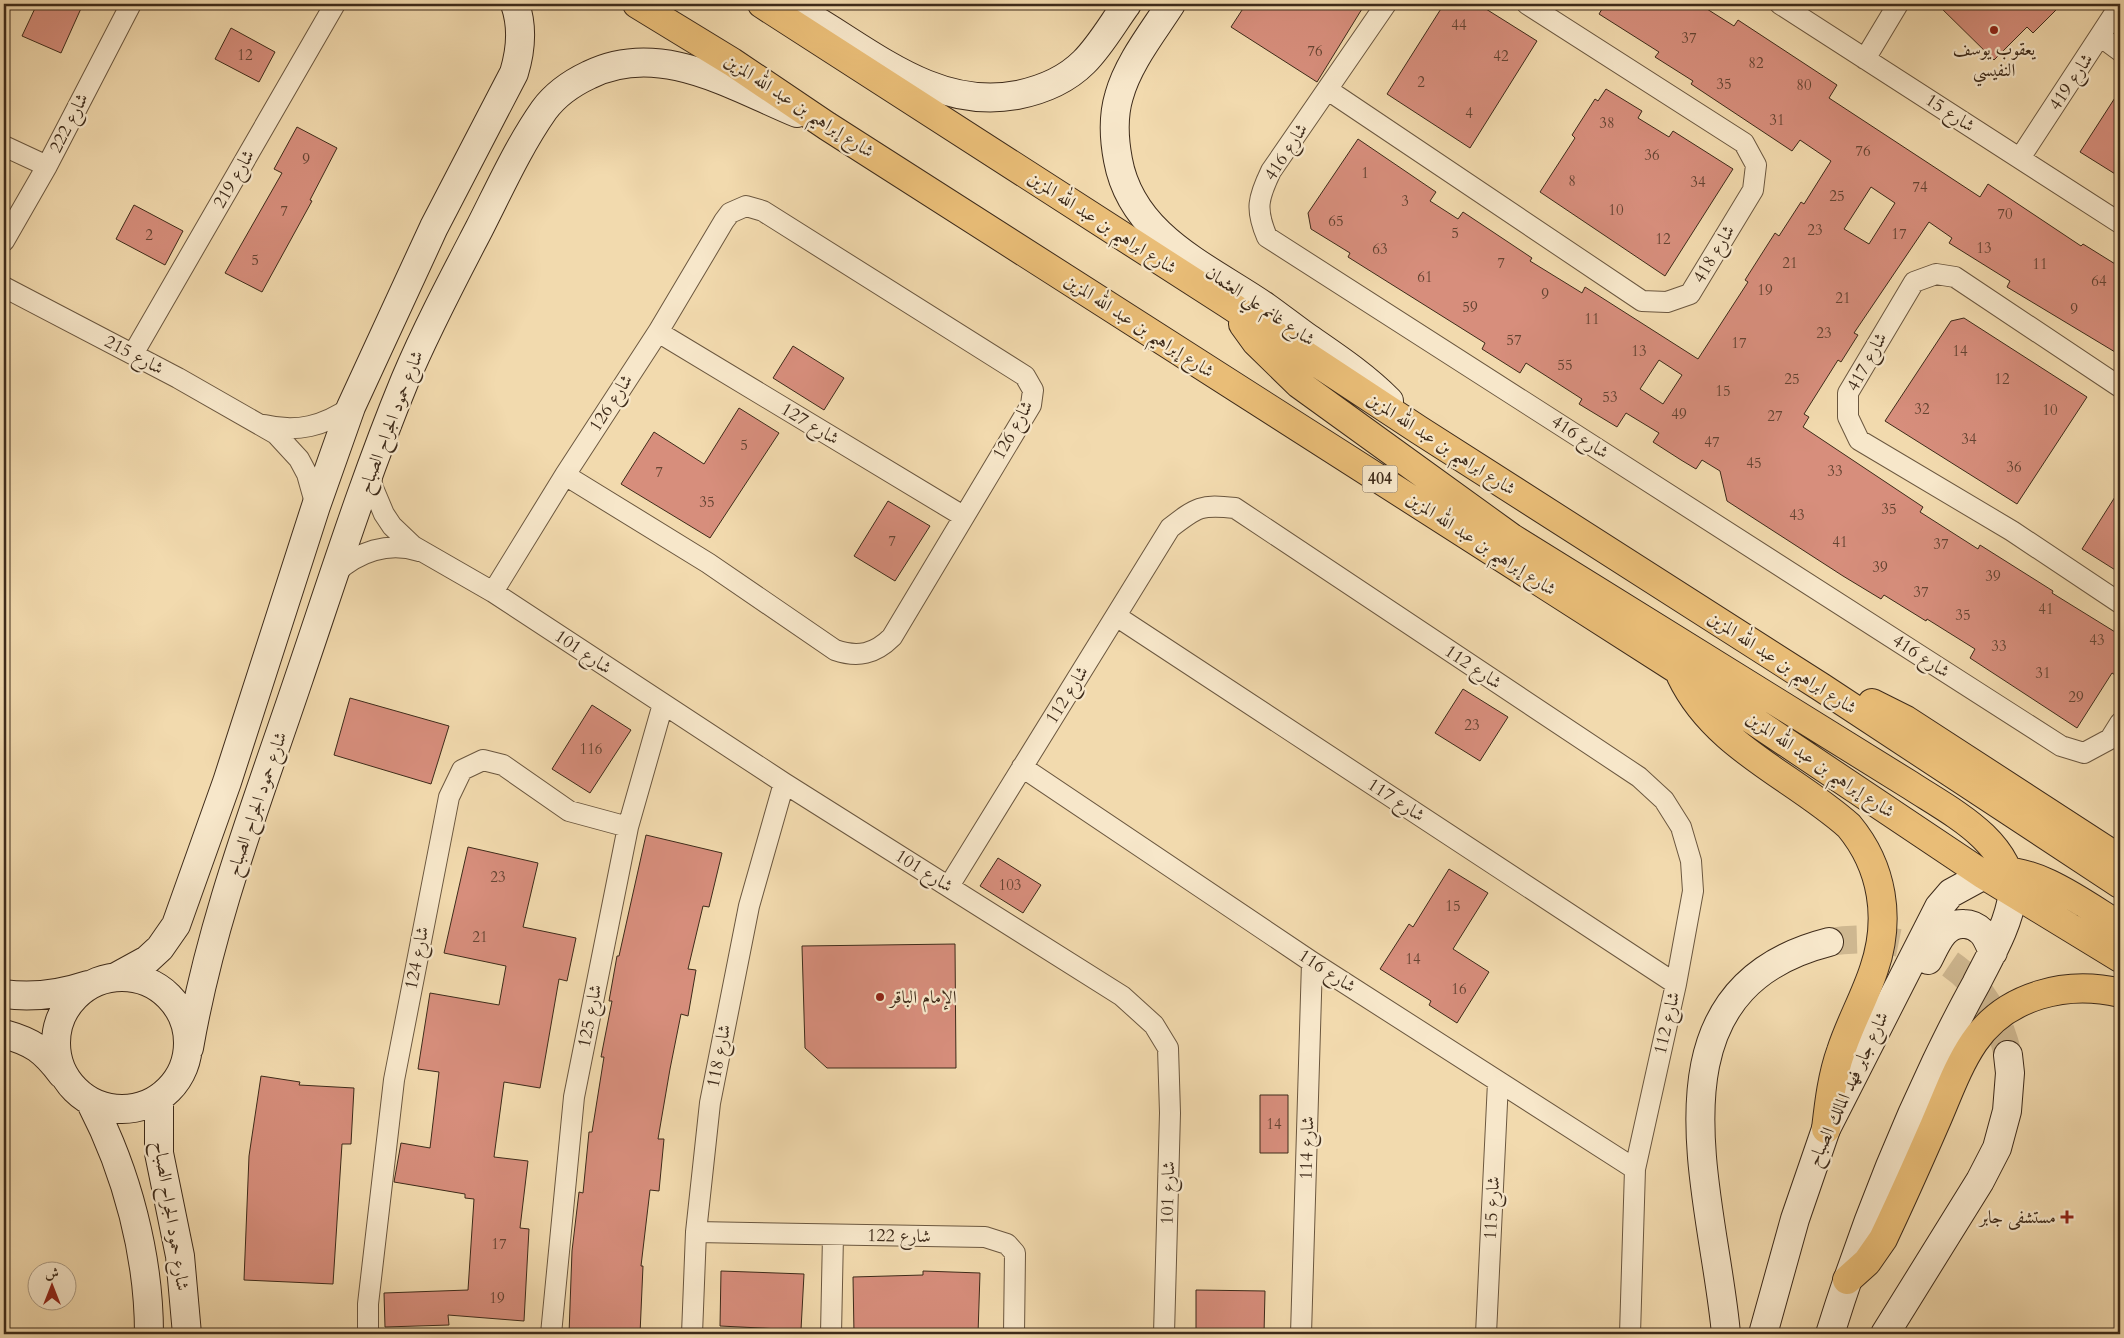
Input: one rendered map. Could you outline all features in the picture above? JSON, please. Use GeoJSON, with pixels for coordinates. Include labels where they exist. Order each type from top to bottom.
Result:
{"type":"FeatureCollection","features":[{"type":"Feature","properties":{"kind":"main road","name":"شارع إبراهيم بن عبد الله المزين"},"geometry":{"type":"LineString","coordinates":[[637,4],[732,62],[827,126],[1678,670],[2120,958]]}},
{"type":"Feature","properties":{"kind":"main road","name":"شارع ابراهيم بن عبد الله المزين"},"geometry":{"type":"LineString","coordinates":[[762,4],[1228,304],[1419,430],[1821,687],[2120,884]]}},
{"type":"Feature","properties":{"kind":"main road"},"geometry":{"type":"LineString","coordinates":[[1228,304],[1256,342],[1299,384],[1512,538],[1958,816],[1987,841],[2002,880],[2044,882],[2120,926]]}},
{"type":"Feature","properties":{"kind":"main road"},"geometry":{"type":"LineString","coordinates":[[1678,670],[1692,697],[1715,724],[1730,738],[1849,826],[1860,839],[1875,868],[1882,898],[1881,941],[1874,970],[1836,1065],[1828,1105],[1826,1129]]}},
{"type":"Feature","properties":{"kind":"main road"},"geometry":{"type":"LineString","coordinates":[[1821,687],[1873,704],[1906,720],[2120,859]]}},
{"type":"Feature","properties":{"kind":"main road"},"geometry":{"type":"LineString","coordinates":[[1847,1280],[1867,1262],[1883,1239],[1965,1056],[1987,1026],[2012,1007],[2041,994],[2084,988],[2120,993]]}},
{"type":"Feature","properties":{"kind":"street","name":"شارع 222"},"geometry":{"type":"LineString","coordinates":[[4,241],[47,166],[131,4]]}},
{"type":"Feature","properties":{"kind":"street","name":"شارع 219"},"geometry":{"type":"LineString","coordinates":[[133,354],[335,4]]}},
{"type":"Feature","properties":{"kind":"street","name":"شارع حمود الجراح الصباح"},"geometry":{"type":"LineString","coordinates":[[104,980],[147,960],[160,948],[176,924],[227,782],[316,506],[351,407],[434,227],[507,90],[520,54],[520,24],[515,4]]}},
{"type":"Feature","properties":{"kind":"street"},"geometry":{"type":"LineString","coordinates":[[787,4],[918,81],[955,95],[985,98],[1030,92],[1045,87],[1072,72],[1093,52],[1127,4]]}},
{"type":"Feature","properties":{"kind":"street","name":"شارع 416"},"geometry":{"type":"LineString","coordinates":[[1386,4],[1271,171],[1261,192],[1259,217],[1267,237],[2060,746],[2084,753],[2110,739],[2120,723]]}},
{"type":"Feature","properties":{"kind":"street","name":"شارع 418"},"geometry":{"type":"LineString","coordinates":[[1328,90],[1642,301],[1667,302],[1690,294],[1753,190],[1756,165],[1744,143],[1527,4]]}},
{"type":"Feature","properties":{"kind":"street","name":"شارع 15"},"geometry":{"type":"LineString","coordinates":[[1780,4],[2120,223]]}},
{"type":"Feature","properties":{"kind":"street"},"geometry":{"type":"LineString","coordinates":[[1866,59],[1898,4]]}},
{"type":"Feature","properties":{"kind":"street","name":"شارع غانم علي العثمان"},"geometry":{"type":"LineString","coordinates":[[1163,5],[1127,76],[1119,95],[1116,112],[1116,148],[1124,182],[1131,198],[1152,228],[1165,240],[1354,369],[1419,430]]}},
{"type":"Feature","properties":{"kind":"street","name":"شارع 419"},"geometry":{"type":"LineString","coordinates":[[2020,158],[2101,38],[2120,5]]}},
{"type":"Feature","properties":{"kind":"street"},"geometry":{"type":"LineString","coordinates":[[2101,38],[2120,51]]}},
{"type":"Feature","properties":{"kind":"street","name":"شارع حمود الجراح الصباح"},"geometry":{"type":"LineString","coordinates":[[189,1048],[200,989],[214,931],[335,573],[404,382],[432,318],[512,165],[544,110],[558,95],[592,73],[631,63],[652,62],[692,69],[827,126]]}},
{"type":"Feature","properties":{"kind":"street"},"geometry":{"type":"LineString","coordinates":[[478,145],[498,149],[507,156],[512,165]]}},
{"type":"Feature","properties":{"kind":"street"},"geometry":{"type":"LineString","coordinates":[[4,146],[47,166]]}},
{"type":"Feature","properties":{"kind":"street","name":"شارع 126"},"geometry":{"type":"LineString","coordinates":[[493,592],[565,475],[658,332],[730,213],[746,206],[763,211],[1024,376],[1030,382],[1032,390],[1031,406],[892,636],[872,652],[860,655],[847,654],[835,650],[708,563],[565,475]]}},
{"type":"Feature","properties":{"kind":"street","name":"شارع 417"},"geometry":{"type":"LineString","coordinates":[[2120,387],[1955,277],[1936,274],[1914,282],[1848,393],[1848,417],[1859,440],[2012,531],[2120,603]]}},
{"type":"Feature","properties":{"kind":"street","name":"شارع 215"},"geometry":{"type":"LineString","coordinates":[[4,287],[262,424],[276,434],[299,459],[307,474],[316,506]]}},
{"type":"Feature","properties":{"kind":"street","name":"شارع 127"},"geometry":{"type":"LineString","coordinates":[[658,332],[963,516]]}},
{"type":"Feature","properties":{"kind":"street","name":"شارع 215"},"geometry":{"type":"LineString","coordinates":[[262,424],[285,428],[309,427],[324,423],[351,407]]}},
{"type":"Feature","properties":{"kind":"street","name":"شارع 101"},"geometry":{"type":"LineString","coordinates":[[370,474],[375,495],[384,514],[402,536],[425,553],[493,592],[784,783],[1122,996],[1154,1025],[1168,1048],[1170,1113],[1164,1334]]}},
{"type":"Feature","properties":{"kind":"street","name":"شارع 112"},"geometry":{"type":"LineString","coordinates":[[949,886],[1170,528],[1193,511],[1209,505],[1235,508],[1639,778],[1664,800],[1680,827],[1692,861],[1692,891],[1676,984],[1635,1169],[1630,1334]]}},
{"type":"Feature","properties":{"kind":"street","name":"شارع 101"},"geometry":{"type":"LineString","coordinates":[[335,573],[354,558],[377,549],[402,547],[425,553]]}},
{"type":"Feature","properties":{"kind":"street","name":"شارع 117"},"geometry":{"type":"LineString","coordinates":[[1116,616],[1676,984]]}},
{"type":"Feature","properties":{"kind":"street","name":"شارع 125"},"geometry":{"type":"LineString","coordinates":[[551,1334],[574,1097],[628,827],[663,704]]}},
{"type":"Feature","properties":{"kind":"street","name":"شارع 124"},"geometry":{"type":"LineString","coordinates":[[368,1334],[368,1304],[394,1080],[449,797],[462,770],[483,760],[503,765],[569,811],[628,827]]}},
{"type":"Feature","properties":{"kind":"street","name":"شارع 116"},"geometry":{"type":"LineString","coordinates":[[1022,767],[1312,962],[1635,1169]]}},
{"type":"Feature","properties":{"kind":"street","name":"شارع 118"},"geometry":{"type":"LineString","coordinates":[[692,1334],[696,1232],[710,1103],[749,906],[784,783]]}},
{"type":"Feature","properties":{"kind":"street"},"geometry":{"type":"LineString","coordinates":[[1830,1334],[1878,1193],[1914,1108],[1954,1025],[1993,952],[2008,918],[2002,880]]}},
{"type":"Feature","properties":{"kind":"street","name":"شارع جابر فهد المالك الصباح"},"geometry":{"type":"LineString","coordinates":[[1763,1334],[1795,1220],[1826,1129],[1939,907],[1951,893],[2002,880]]}},
{"type":"Feature","properties":{"kind":"street"},"geometry":{"type":"LineString","coordinates":[[1870,1040],[1888,1026],[1905,1003],[1946,930],[1960,924],[1975,927],[1986,938],[1993,952]]}},
{"type":"Feature","properties":{"kind":"street"},"geometry":{"type":"LineString","coordinates":[[1726,1334],[1723,1299],[1700,1153],[1701,1099],[1707,1053],[1721,1020],[1741,992],[1754,979],[1789,956],[1829,942]]}},
{"type":"Feature","properties":{"kind":"street","name":"شارع 114"},"geometry":{"type":"LineString","coordinates":[[1301,1334],[1312,962]]}},
{"type":"Feature","properties":{"kind":"street"},"geometry":{"type":"LineString","coordinates":[[4,994],[30,996],[54,994],[104,980],[139,978],[160,988],[176,1004],[186,1025],[189,1048],[184,1068],[174,1085],[159,1099],[143,1106],[126,1110],[108,1109],[92,1103],[76,1092],[48,1054],[28,1042],[4,1034]]}},
{"type":"Feature","properties":{"kind":"street"},"geometry":{"type":"LineString","coordinates":[[64,1077],[56,1056],[55,1035],[62,1014],[74,996],[104,980]]}},
{"type":"Feature","properties":{"kind":"street"},"geometry":{"type":"LineString","coordinates":[[1885,1334],[1980,1181],[1997,1148],[2008,1111],[2010,1083],[2008,1054]]}},
{"type":"Feature","properties":{"kind":"street","name":"شارع 115"},"geometry":{"type":"LineString","coordinates":[[1486,1334],[1498,1082]]}},
{"type":"Feature","properties":{"kind":"street","name":"شارع حمود الجراح الصباح"},"geometry":{"type":"LineString","coordinates":[[159,1099],[159,1153],[180,1256],[186,1334]]}},
{"type":"Feature","properties":{"kind":"street","name":"شارع حمود الجراح الصباح"},"geometry":{"type":"LineString","coordinates":[[92,1103],[110,1139],[122,1172],[148,1289],[149,1334]]}},
{"type":"Feature","properties":{"kind":"street","name":"شارع 122"},"geometry":{"type":"LineString","coordinates":[[696,1232],[985,1236],[1007,1244],[1015,1253],[1014,1334]]}},
{"type":"Feature","properties":{"kind":"street"},"geometry":{"type":"LineString","coordinates":[[831,1334],[833,1235]]}},
{"type":"Feature","properties":{"kind":"building"},"geometry":{"type":"Polygon","coordinates":[[[37,4],[83,4],[61,53],[22,36],[37,4]]]}},
{"type":"Feature","properties":{"kind":"building"},"geometry":{"type":"Polygon","coordinates":[[[1246,4],[1365,4],[1317,82],[1231,27],[1246,4]]]}},
{"type":"Feature","properties":{"kind":"building"},"geometry":{"type":"Polygon","coordinates":[[[1444,4],[1478,4],[1537,41],[1470,148],[1387,94],[1444,4]]]}},
{"type":"Feature","properties":{"kind":"building"},"geometry":{"type":"Polygon","coordinates":[[[1605,4],[1699,4],[1734,26],[1738,20],[1837,85],[1829,98],[1980,197],[1988,184],[2081,246],[2083,244],[2120,267],[2120,355],[2007,287],[2010,281],[1949,243],[1952,238],[1929,222],[1854,333],[1858,335],[1841,362],[1838,360],[1804,414],[1809,417],[1803,427],[1923,507],[1920,512],[1978,549],[1980,545],[2120,635],[2120,678],[2112,673],[2077,728],[1970,658],[1975,649],[1884,595],[1881,599],[1727,501],[1720,471],[1702,460],[1696,469],[1681,460],[1653,442],[1659,433],[1626,413],[1617,427],[1579,404],[1582,399],[1526,363],[1520,373],[1482,349],[1485,343],[1348,257],[1350,253],[1311,229],[1308,213],[1358,139],[1436,192],[1430,201],[1458,219],[1463,212],[1532,258],[1530,261],[1582,293],[1585,287],[1698,359],[1748,282],[1745,280],[1775,233],[1779,236],[1801,202],[1804,204],[1831,161],[1800,140],[1792,151],[1691,84],[1693,81],[1655,57],[1659,52],[1599,14],[1605,4]],[[1871,187],[1844,229],[1869,244],[1895,203],[1871,187]],[[1659,360],[1640,389],[1663,404],[1682,375],[1659,360]]]}},
{"type":"Feature","properties":{"kind":"building","name":"يعقوب يوسف النفيسي"},"geometry":{"type":"Polygon","coordinates":[[[1937,4],[2062,4],[2033,33],[2027,27],[1994,60],[1937,4]]]}},
{"type":"Feature","properties":{"kind":"building"},"geometry":{"type":"Polygon","coordinates":[[[231,28],[275,52],[259,82],[215,59],[231,28]]]}},
{"type":"Feature","properties":{"kind":"building"},"geometry":{"type":"Polygon","coordinates":[[[1606,89],[1642,111],[1638,118],[1669,137],[1673,131],[1733,169],[1665,276],[1540,192],[1575,138],[1572,135],[1595,99],[1598,101],[1606,89]]]}},
{"type":"Feature","properties":{"kind":"building"},"geometry":{"type":"Polygon","coordinates":[[[2120,90],[2120,177],[2080,152],[2120,90]]]}},
{"type":"Feature","properties":{"kind":"building"},"geometry":{"type":"Polygon","coordinates":[[[297,127],[337,148],[310,200],[312,201],[262,292],[225,273],[282,173],[274,169],[297,127]]]}},
{"type":"Feature","properties":{"kind":"building"},"geometry":{"type":"Polygon","coordinates":[[[134,205],[183,231],[165,265],[116,239],[134,205]]]}},
{"type":"Feature","properties":{"kind":"building"},"geometry":{"type":"Polygon","coordinates":[[[1964,318],[2087,397],[2017,504],[1885,421],[1951,321],[1964,318]]]}},
{"type":"Feature","properties":{"kind":"building"},"geometry":{"type":"Polygon","coordinates":[[[793,346],[844,378],[824,410],[773,378],[793,346]]]}},
{"type":"Feature","properties":{"kind":"building"},"geometry":{"type":"Polygon","coordinates":[[[739,408],[779,433],[710,538],[621,484],[654,432],[704,464],[739,408]]]}},
{"type":"Feature","properties":{"kind":"building"},"geometry":{"type":"Polygon","coordinates":[[[2120,489],[2120,573],[2082,549],[2120,489]]]}},
{"type":"Feature","properties":{"kind":"building"},"geometry":{"type":"Polygon","coordinates":[[[888,501],[930,526],[895,581],[854,556],[888,501]]]}},
{"type":"Feature","properties":{"kind":"building"},"geometry":{"type":"Polygon","coordinates":[[[1463,689],[1508,717],[1480,761],[1435,733],[1463,689]]]}},
{"type":"Feature","properties":{"kind":"building"},"geometry":{"type":"Polygon","coordinates":[[[350,698],[449,726],[431,784],[334,755],[350,698]]]}},
{"type":"Feature","properties":{"kind":"building"},"geometry":{"type":"Polygon","coordinates":[[[592,705],[631,730],[590,793],[552,769],[592,705]]]}},
{"type":"Feature","properties":{"kind":"building"},"geometry":{"type":"Polygon","coordinates":[[[646,835],[722,853],[709,907],[703,906],[688,969],[696,970],[688,1016],[681,1014],[658,1139],[664,1139],[659,1191],[650,1190],[641,1266],[643,1266],[640,1334],[569,1334],[572,1251],[579,1192],[583,1193],[589,1132],[592,1132],[604,1057],[601,1057],[612,1001],[609,1001],[617,956],[619,956],[646,835]]]}},
{"type":"Feature","properties":{"kind":"building"},"geometry":{"type":"Polygon","coordinates":[[[468,847],[538,863],[523,927],[576,938],[567,981],[559,979],[540,1088],[504,1082],[494,1157],[528,1161],[520,1228],[529,1229],[524,1321],[448,1315],[449,1325],[385,1327],[384,1293],[468,1290],[474,1199],[465,1198],[465,1194],[394,1182],[401,1143],[430,1148],[439,1072],[418,1069],[430,993],[499,1005],[506,966],[444,953],[468,847]]]}},
{"type":"Feature","properties":{"kind":"building"},"geometry":{"type":"Polygon","coordinates":[[[998,858],[1041,885],[1023,913],[980,886],[998,858]]]}},
{"type":"Feature","properties":{"kind":"building"},"geometry":{"type":"Polygon","coordinates":[[[1449,869],[1488,893],[1453,949],[1489,972],[1457,1023],[1429,1005],[1431,1001],[1380,969],[1409,924],[1413,927],[1449,869]]]}},
{"type":"Feature","properties":{"kind":"building","name":"الإمام الباقر"},"geometry":{"type":"Polygon","coordinates":[[[955,944],[956,1068],[827,1068],[805,1048],[802,946],[955,944]]]}},
{"type":"Feature","properties":{"kind":"building"},"geometry":{"type":"Polygon","coordinates":[[[261,1076],[300,1082],[299,1085],[354,1088],[351,1144],[342,1144],[333,1284],[244,1280],[249,1156],[261,1076]]]}},
{"type":"Feature","properties":{"kind":"building"},"geometry":{"type":"Polygon","coordinates":[[[1260,1095],[1288,1095],[1288,1153],[1260,1153],[1260,1095]]]}},
{"type":"Feature","properties":{"kind":"building"},"geometry":{"type":"Polygon","coordinates":[[[721,1271],[804,1274],[801,1330],[720,1326],[721,1271]]]}},
{"type":"Feature","properties":{"kind":"building"},"geometry":{"type":"Polygon","coordinates":[[[923,1271],[980,1273],[978,1334],[854,1334],[853,1277],[923,1275],[923,1271]]]}},
{"type":"Feature","properties":{"kind":"building"},"geometry":{"type":"Polygon","coordinates":[[[1196,1290],[1265,1291],[1264,1334],[1196,1334],[1196,1290]]]}},
{"type":"Feature","properties":{"kind":"tunnel"},"geometry":{"type":"LineString","coordinates":[[1829,942],[1861,939],[1891,942],[1919,948],[1944,960],[1965,976],[1984,998],[1998,1024],[2008,1055]]}},
{"type":"Feature","properties":{"kind":"place","name":"يعقوب يوسف النفيسي"},"geometry":{"type":"Point","coordinates":[1994,30]}},
{"type":"Feature","properties":{"kind":"place","name":"الإمام الباقر"},"geometry":{"type":"Point","coordinates":[880,997]}},
{"type":"Feature","properties":{"kind":"place","name":"مستشفى جابر"},"geometry":{"type":"Point","coordinates":[2067,1217]}}]}
